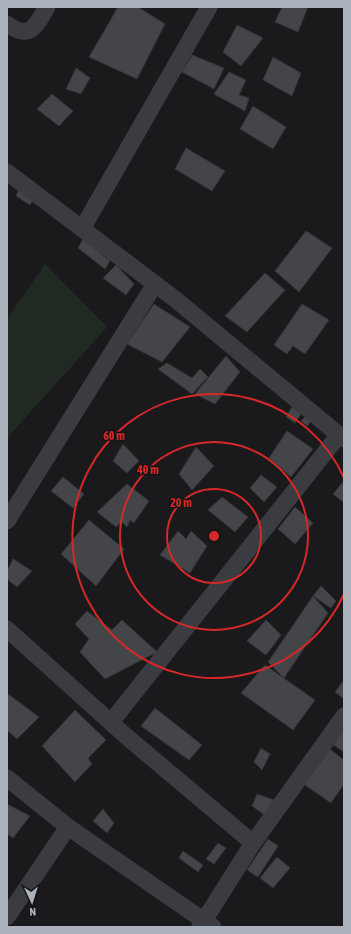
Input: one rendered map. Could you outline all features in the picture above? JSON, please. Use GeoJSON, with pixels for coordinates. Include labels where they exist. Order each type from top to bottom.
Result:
{"type":"FeatureCollection","features":[{"type":"Feature","properties":{"kind":"street"},"geometry":{"type":"LineString","coordinates":[[7,24],[16,31],[26,32],[36,26],[47,7]]}},
{"type":"Feature","properties":{"kind":"street"},"geometry":{"type":"LineString","coordinates":[[82,229],[209,7]]}},
{"type":"Feature","properties":{"kind":"street"},"geometry":{"type":"LineString","coordinates":[[7,172],[155,284],[342,437],[112,722]]}},
{"type":"Feature","properties":{"kind":"street"},"geometry":{"type":"LineString","coordinates":[[7,521],[155,284]]}},
{"type":"Feature","properties":{"kind":"street"},"geometry":{"type":"LineString","coordinates":[[7,630],[253,844]]}},
{"type":"Feature","properties":{"kind":"street"},"geometry":{"type":"LineString","coordinates":[[7,778],[68,827],[206,925],[253,844],[344,716]]}},
{"type":"Feature","properties":{"kind":"street"},"geometry":{"type":"LineString","coordinates":[[7,917],[68,827]]}},
{"type":"Feature","properties":{"kind":"shaded area"},"geometry":{"type":"Polygon","coordinates":[[[45,264],[107,327],[7,438],[7,319],[45,264]]]}},
{"type":"Feature","properties":{"kind":"building"},"geometry":{"type":"Polygon","coordinates":[[[118,7],[138,7],[165,24],[137,79],[89,57],[118,7]]]}},
{"type":"Feature","properties":{"kind":"building"},"geometry":{"type":"Polygon","coordinates":[[[282,7],[308,7],[298,32],[275,22],[282,7]]]}},
{"type":"Feature","properties":{"kind":"building"},"geometry":{"type":"Polygon","coordinates":[[[237,25],[263,38],[241,66],[223,52],[237,25]]]}},
{"type":"Feature","properties":{"kind":"building"},"geometry":{"type":"Polygon","coordinates":[[[192,55],[224,68],[214,89],[182,72],[192,55]]]}},
{"type":"Feature","properties":{"kind":"building"},"geometry":{"type":"Polygon","coordinates":[[[273,57],[301,73],[292,96],[263,80],[273,57]]]}},
{"type":"Feature","properties":{"kind":"building"},"geometry":{"type":"Polygon","coordinates":[[[76,68],[90,78],[81,94],[66,89],[76,68]]]}},
{"type":"Feature","properties":{"kind":"building"},"geometry":{"type":"Polygon","coordinates":[[[229,72],[246,80],[239,95],[249,98],[245,111],[214,94],[229,72]]]}},
{"type":"Feature","properties":{"kind":"building"},"geometry":{"type":"Polygon","coordinates":[[[52,94],[73,111],[59,126],[37,109],[52,94]]]}},
{"type":"Feature","properties":{"kind":"building"},"geometry":{"type":"Polygon","coordinates":[[[253,106],[286,127],[273,149],[240,129],[253,106]]]}},
{"type":"Feature","properties":{"kind":"building"},"geometry":{"type":"Polygon","coordinates":[[[186,148],[225,171],[212,191],[175,169],[186,148]]]}},
{"type":"Feature","properties":{"kind":"building"},"geometry":{"type":"Polygon","coordinates":[[[20,187],[36,194],[30,205],[16,196],[20,187]]]}},
{"type":"Feature","properties":{"kind":"building"},"geometry":{"type":"Polygon","coordinates":[[[306,231],[332,248],[299,292],[275,271],[306,231]]]}},
{"type":"Feature","properties":{"kind":"building"},"geometry":{"type":"Polygon","coordinates":[[[83,239],[110,261],[105,269],[78,248],[83,239]]]}},
{"type":"Feature","properties":{"kind":"building"},"geometry":{"type":"Polygon","coordinates":[[[116,265],[134,284],[126,295],[103,278],[116,265]]]}},
{"type":"Feature","properties":{"kind":"building"},"geometry":{"type":"Polygon","coordinates":[[[265,273],[285,290],[247,332],[225,316],[265,273]]]}},
{"type":"Feature","properties":{"kind":"building"},"geometry":{"type":"Polygon","coordinates":[[[154,304],[190,327],[162,362],[127,344],[154,304]]]}},
{"type":"Feature","properties":{"kind":"building"},"geometry":{"type":"Polygon","coordinates":[[[302,304],[329,320],[305,354],[293,346],[287,354],[274,345],[302,304]]]}},
{"type":"Feature","properties":{"kind":"building"},"geometry":{"type":"Polygon","coordinates":[[[226,356],[240,372],[215,404],[195,394],[226,356]]]}},
{"type":"Feature","properties":{"kind":"building"},"geometry":{"type":"Polygon","coordinates":[[[167,363],[192,378],[200,369],[208,377],[192,394],[158,369],[167,363]]]}},
{"type":"Feature","properties":{"kind":"building"},"geometry":{"type":"Polygon","coordinates":[[[292,407],[301,414],[295,423],[286,417],[292,407]]]}},
{"type":"Feature","properties":{"kind":"building"},"geometry":{"type":"Polygon","coordinates":[[[305,417],[311,421],[307,426],[301,421],[305,417]]]}},
{"type":"Feature","properties":{"kind":"building"},"geometry":{"type":"Polygon","coordinates":[[[287,431],[313,449],[291,477],[269,458],[287,431]]]}},
{"type":"Feature","properties":{"kind":"building"},"geometry":{"type":"Polygon","coordinates":[[[123,444],[139,461],[127,473],[113,461],[123,444]]]}},
{"type":"Feature","properties":{"kind":"building"},"geometry":{"type":"Polygon","coordinates":[[[196,447],[214,466],[192,490],[179,474],[196,447]]]}},
{"type":"Feature","properties":{"kind":"building"},"geometry":{"type":"Polygon","coordinates":[[[261,475],[277,487],[264,502],[250,488],[261,475]]]}},
{"type":"Feature","properties":{"kind":"building"},"geometry":{"type":"Polygon","coordinates":[[[63,477],[84,494],[73,508],[51,491],[63,477]]]}},
{"type":"Feature","properties":{"kind":"building"},"geometry":{"type":"Polygon","coordinates":[[[344,481],[344,503],[333,494],[344,481]]]}},
{"type":"Feature","properties":{"kind":"building"},"geometry":{"type":"Polygon","coordinates":[[[127,484],[149,501],[134,523],[130,520],[127,527],[122,522],[116,527],[97,512],[127,484]]]}},
{"type":"Feature","properties":{"kind":"building"},"geometry":{"type":"Polygon","coordinates":[[[222,497],[248,517],[235,532],[208,510],[222,497]]]}},
{"type":"Feature","properties":{"kind":"building"},"geometry":{"type":"Polygon","coordinates":[[[295,507],[313,523],[295,544],[278,529],[295,507]]]}},
{"type":"Feature","properties":{"kind":"building"},"geometry":{"type":"Polygon","coordinates":[[[89,520],[124,549],[96,586],[61,554],[89,520]]]}},
{"type":"Feature","properties":{"kind":"building"},"geometry":{"type":"Polygon","coordinates":[[[178,531],[186,539],[191,531],[207,546],[190,573],[160,555],[178,531]]]}},
{"type":"Feature","properties":{"kind":"building"},"geometry":{"type":"Polygon","coordinates":[[[13,559],[32,571],[17,587],[7,579],[7,571],[13,559]]]}},
{"type":"Feature","properties":{"kind":"building"},"geometry":{"type":"Polygon","coordinates":[[[321,586],[336,601],[331,608],[313,596],[321,586]]]}},
{"type":"Feature","properties":{"kind":"building"},"geometry":{"type":"Polygon","coordinates":[[[313,596],[328,613],[284,678],[268,662],[313,596]]]}},
{"type":"Feature","properties":{"kind":"building"},"geometry":{"type":"Polygon","coordinates":[[[87,611],[112,630],[122,620],[157,652],[105,679],[80,652],[89,639],[75,624],[87,611]]]}},
{"type":"Feature","properties":{"kind":"building"},"geometry":{"type":"Polygon","coordinates":[[[266,620],[281,635],[266,655],[247,641],[266,620]]]}},
{"type":"Feature","properties":{"kind":"building"},"geometry":{"type":"Polygon","coordinates":[[[265,665],[315,700],[293,730],[241,693],[265,665]]]}},
{"type":"Feature","properties":{"kind":"building"},"geometry":{"type":"Polygon","coordinates":[[[344,680],[344,699],[335,692],[344,680]]]}},
{"type":"Feature","properties":{"kind":"building"},"geometry":{"type":"Polygon","coordinates":[[[8,694],[39,717],[17,739],[7,730],[8,694]]]}},
{"type":"Feature","properties":{"kind":"building"},"geometry":{"type":"Polygon","coordinates":[[[155,708],[202,745],[189,760],[141,726],[155,708]]]}},
{"type":"Feature","properties":{"kind":"building"},"geometry":{"type":"Polygon","coordinates":[[[75,710],[106,740],[88,758],[92,764],[75,782],[42,746],[75,710]]]}},
{"type":"Feature","properties":{"kind":"building"},"geometry":{"type":"Polygon","coordinates":[[[344,727],[344,752],[332,744],[344,727]]]}},
{"type":"Feature","properties":{"kind":"building"},"geometry":{"type":"Polygon","coordinates":[[[327,747],[344,760],[344,784],[331,803],[302,783],[327,747]]]}},
{"type":"Feature","properties":{"kind":"building"},"geometry":{"type":"Polygon","coordinates":[[[261,748],[270,754],[262,770],[254,762],[261,748]]]}},
{"type":"Feature","properties":{"kind":"building"},"geometry":{"type":"Polygon","coordinates":[[[257,794],[274,800],[266,816],[252,806],[257,794]]]}},
{"type":"Feature","properties":{"kind":"building"},"geometry":{"type":"Polygon","coordinates":[[[7,804],[30,816],[13,838],[7,834],[7,804]]]}},
{"type":"Feature","properties":{"kind":"building"},"geometry":{"type":"Polygon","coordinates":[[[103,809],[114,823],[107,833],[93,821],[103,809]]]}},
{"type":"Feature","properties":{"kind":"building"},"geometry":{"type":"Polygon","coordinates":[[[268,839],[278,846],[258,877],[247,870],[268,839]]]}},
{"type":"Feature","properties":{"kind":"building"},"geometry":{"type":"Polygon","coordinates":[[[218,843],[226,848],[214,864],[206,859],[218,843]]]}},
{"type":"Feature","properties":{"kind":"building"},"geometry":{"type":"Polygon","coordinates":[[[183,851],[203,865],[198,872],[179,858],[183,851]]]}},
{"type":"Feature","properties":{"kind":"building"},"geometry":{"type":"Polygon","coordinates":[[[277,857],[290,868],[273,888],[260,878],[277,857]]]}}]}
